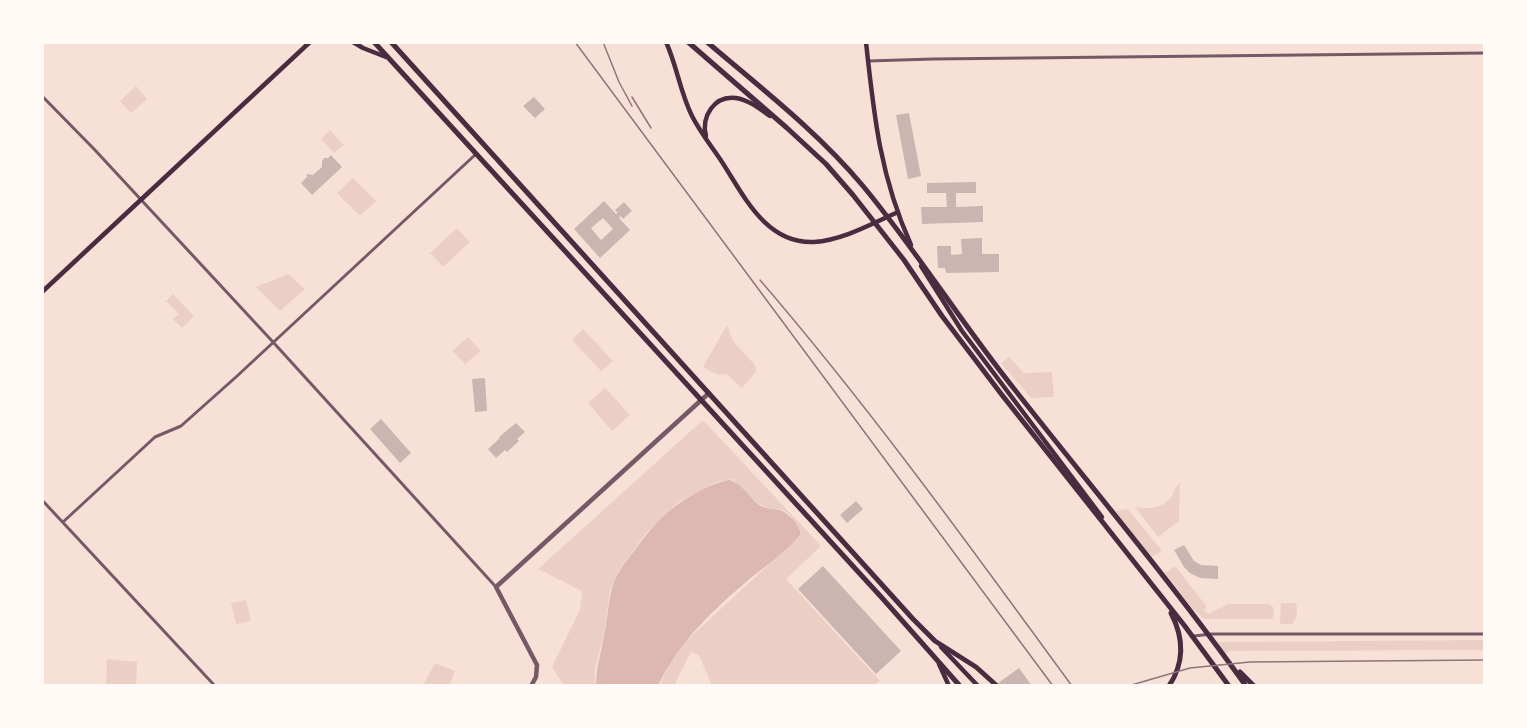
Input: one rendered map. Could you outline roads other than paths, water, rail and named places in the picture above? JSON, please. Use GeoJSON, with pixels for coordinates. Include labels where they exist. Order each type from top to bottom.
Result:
{"type":"FeatureCollection","features":[{"type":"Feature","properties":{"kind":"main road"},"geometry":{"type":"LineString","coordinates":[[42,292],[310,42]]}},
{"type":"Feature","properties":{"kind":"main road"},"geometry":{"type":"LineString","coordinates":[[353,42],[388,57]]}},
{"type":"Feature","properties":{"kind":"main road"},"geometry":{"type":"LineString","coordinates":[[374,42],[960,686]]}},
{"type":"Feature","properties":{"kind":"main road"},"geometry":{"type":"LineString","coordinates":[[391,42],[978,686]]}},
{"type":"Feature","properties":{"kind":"main road"},"geometry":{"type":"LineString","coordinates":[[666,42],[691,115],[760,219],[784,236],[813,242],[830,240],[896,213]]}},
{"type":"Feature","properties":{"kind":"main road"},"geometry":{"type":"LineString","coordinates":[[688,42],[826,164],[879,227],[1002,396],[1230,686]]}},
{"type":"Feature","properties":{"kind":"main road"},"geometry":{"type":"LineString","coordinates":[[707,42],[835,155],[889,219],[1012,387],[1246,686]]}},
{"type":"Feature","properties":{"kind":"main road"},"geometry":{"type":"LineString","coordinates":[[866,42],[876,134],[891,197],[896,213],[929,281],[962,331],[1230,686]]}},
{"type":"Feature","properties":{"kind":"main road"},"geometry":{"type":"LineString","coordinates":[[713,149],[706,135],[705,121],[712,107],[724,99],[739,98],[748,102],[787,128]]}},
{"type":"Feature","properties":{"kind":"main road"},"geometry":{"type":"LineString","coordinates":[[1165,601],[1177,626],[1182,646],[1179,668],[1169,686]]}},
{"type":"Feature","properties":{"kind":"main road"},"geometry":{"type":"LineString","coordinates":[[935,641],[976,667],[996,685]]}},
{"type":"Feature","properties":{"kind":"main road"},"geometry":{"type":"LineString","coordinates":[[1226,658],[1254,686]]}},
{"type":"Feature","properties":{"kind":"main road"},"geometry":{"type":"LineString","coordinates":[[938,660],[949,686]]}},
{"type":"Feature","properties":{"kind":"street"},"geometry":{"type":"LineString","coordinates":[[868,61],[1485,53]]}},
{"type":"Feature","properties":{"kind":"street"},"geometry":{"type":"LineString","coordinates":[[42,96],[94,148],[496,587],[537,665],[536,677],[531,686]]}},
{"type":"Feature","properties":{"kind":"street"},"geometry":{"type":"LineString","coordinates":[[63,522],[155,437],[181,426],[476,154]]}},
{"type":"Feature","properties":{"kind":"street"},"geometry":{"type":"LineString","coordinates":[[496,587],[709,393]]}},
{"type":"Feature","properties":{"kind":"street"},"geometry":{"type":"LineString","coordinates":[[42,500],[215,686]]}},
{"type":"Feature","properties":{"kind":"street"},"geometry":{"type":"LineString","coordinates":[[1194,636],[1212,634],[1485,634]]}},
{"type":"Feature","properties":{"kind":"railway"},"geometry":{"type":"LineString","coordinates":[[575,42],[1053,686]]}},
{"type":"Feature","properties":{"kind":"railway"},"geometry":{"type":"LineString","coordinates":[[603,42],[619,82],[632,106]]}},
{"type":"Feature","properties":{"kind":"railway"},"geometry":{"type":"LineString","coordinates":[[632,97],[651,128]]}},
{"type":"Feature","properties":{"kind":"railway"},"geometry":{"type":"LineString","coordinates":[[760,280],[881,429],[1072,686]]}},
{"type":"Feature","properties":{"kind":"railway"},"geometry":{"type":"LineString","coordinates":[[1128,686],[1190,668],[1250,662],[1485,660]]}}]}
